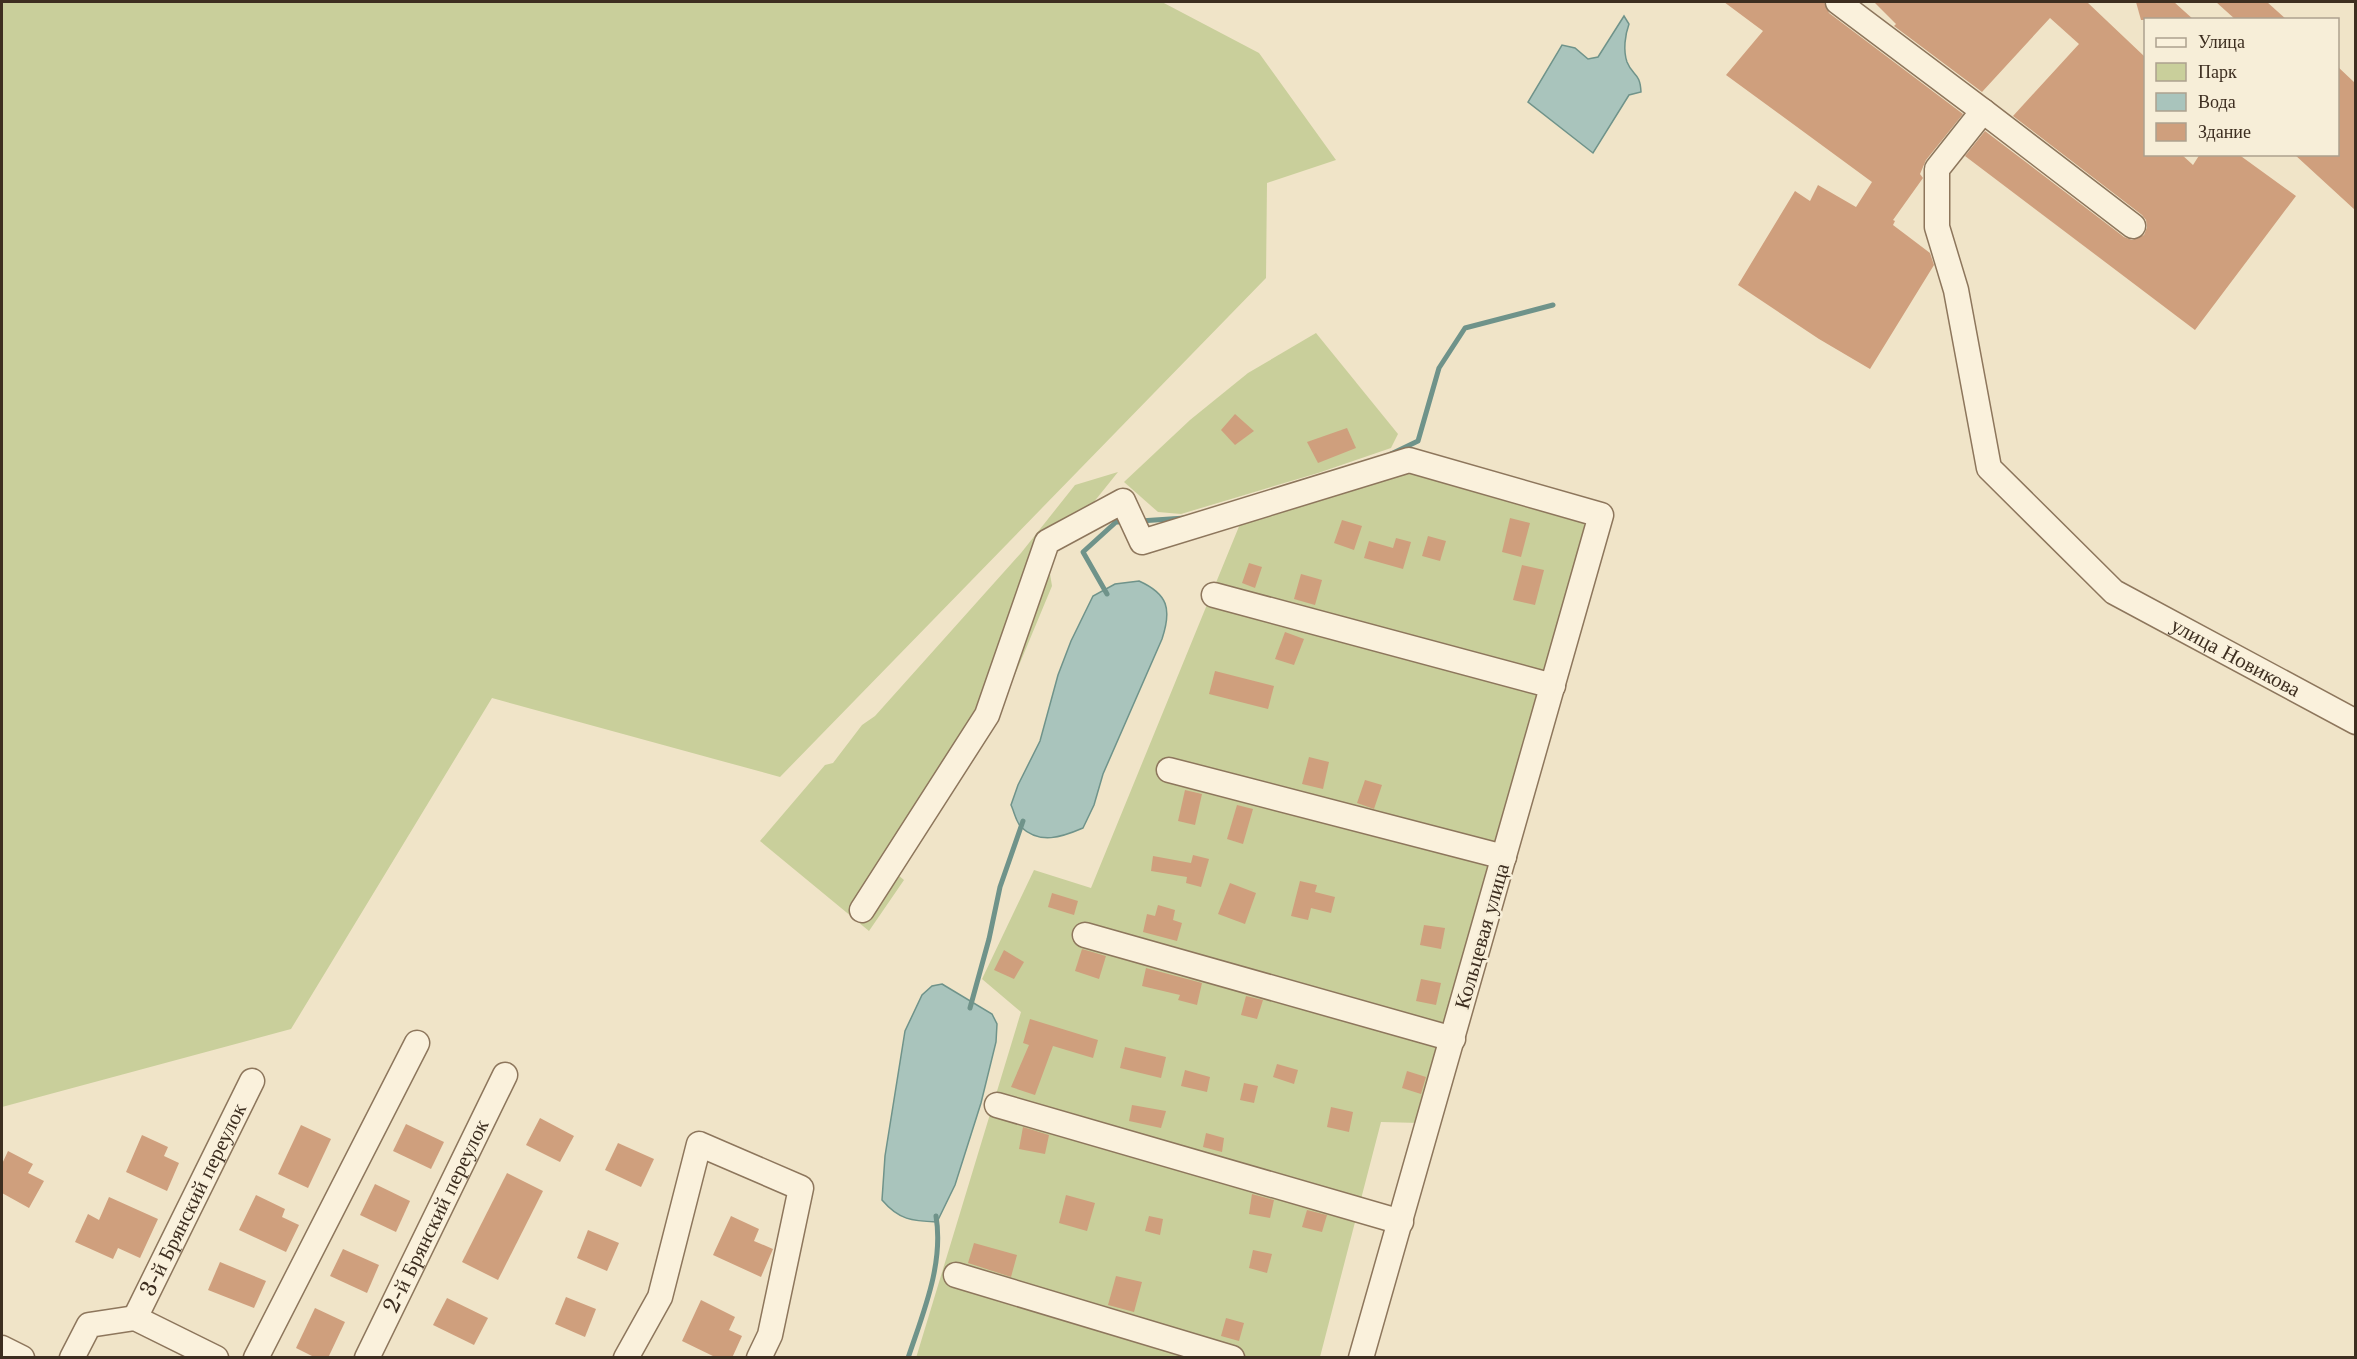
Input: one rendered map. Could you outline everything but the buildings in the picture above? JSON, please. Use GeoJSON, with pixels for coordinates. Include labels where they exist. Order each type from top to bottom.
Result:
{"type":"FeatureCollection","features":[{"type":"Feature","properties":{"kind":"street"},"geometry":{"type":"LineString","coordinates":[[1838,2],[2133,226]]}},
{"type":"Feature","properties":{"kind":"street","name":"улица Новикова"},"geometry":{"type":"LineString","coordinates":[[1983,111],[1937,169],[1937,227],[1956,290],[1989,468],[2114,592],[2355,722]]}},
{"type":"Feature","properties":{"kind":"street","name":"Кольцевая улица"},"geometry":{"type":"LineString","coordinates":[[862,910],[987,715],[1047,542],[1123,501],[1142,542],[1409,460],[1601,515],[1361,1358]]}},
{"type":"Feature","properties":{"kind":"street"},"geometry":{"type":"LineString","coordinates":[[1214,595],[1553,686]]}},
{"type":"Feature","properties":{"kind":"street"},"geometry":{"type":"LineString","coordinates":[[1168,770],[1504,857]]}},
{"type":"Feature","properties":{"kind":"street"},"geometry":{"type":"LineString","coordinates":[[1085,935],[1453,1039]]}},
{"type":"Feature","properties":{"kind":"street"},"geometry":{"type":"LineString","coordinates":[[256,1358],[417,1042]]}},
{"type":"Feature","properties":{"kind":"street","name":"2-й Брянский переулок"},"geometry":{"type":"LineString","coordinates":[[367,1358],[505,1075]]}},
{"type":"Feature","properties":{"kind":"street","name":"3-й Брянский переулок"},"geometry":{"type":"LineString","coordinates":[[135,1318],[252,1081]]}},
{"type":"Feature","properties":{"kind":"street"},"geometry":{"type":"LineString","coordinates":[[997,1105],[1401,1221]]}},
{"type":"Feature","properties":{"kind":"street"},"geometry":{"type":"LineString","coordinates":[[626,1358],[660,1297],[699,1144],[801,1188],[770,1335],[759,1358]]}},
{"type":"Feature","properties":{"kind":"street"},"geometry":{"type":"LineString","coordinates":[[956,1275],[1232,1358]]}},
{"type":"Feature","properties":{"kind":"street"},"geometry":{"type":"LineString","coordinates":[[72,1358],[89,1325],[135,1318],[216,1358]]}},
{"type":"Feature","properties":{"kind":"street"},"geometry":{"type":"LineString","coordinates":[[2,1348],[22,1358]]}},
{"type":"Feature","properties":{"kind":"green space"},"geometry":{"type":"Polygon","coordinates":[[[2,2],[1162,2],[1259,53],[1336,160],[1267,183],[1266,278],[780,777],[492,698],[291,1029],[2,1107],[2,2]]]}},
{"type":"Feature","properties":{"kind":"green space"},"geometry":{"type":"Polygon","coordinates":[[[1316,333],[1398,434],[1391,448],[1318,473],[1181,514],[1158,512],[1124,482],[1190,420],[1248,373],[1316,333]]]}},
{"type":"Feature","properties":{"kind":"green space"},"geometry":{"type":"Polygon","coordinates":[[[1415,471],[1590,522],[1420,1123],[1381,1122],[1320,1357],[916,1358],[1021,1012],[982,979],[1034,870],[1091,888],[1240,524],[1415,471]]]}},
{"type":"Feature","properties":{"kind":"green space"},"geometry":{"type":"Polygon","coordinates":[[[1118,472],[1044,564],[1049,568],[1052,586],[997,718],[887,866],[904,880],[869,931],[760,841],[825,765],[833,763],[862,725],[875,716],[1021,553],[1075,485],[1118,472]]]}},
{"type":"Feature","properties":{"kind":"water"},"geometry":{"type":"Polygon","coordinates":[[[1624,16],[1629,24],[1625,43],[1627,62],[1638,78],[1641,92],[1629,95],[1593,153],[1528,102],[1562,45],[1575,48],[1588,59],[1598,57],[1624,16]]]}},
{"type":"Feature","properties":{"kind":"water"},"geometry":{"type":"Polygon","coordinates":[[[1139,581],[1162,597],[1167,619],[1162,639],[1103,774],[1094,805],[1083,828],[1051,838],[1028,833],[1019,825],[1011,805],[1018,785],[1040,741],[1058,675],[1071,641],[1093,596],[1115,584],[1139,581]]]}},
{"type":"Feature","properties":{"kind":"water"},"geometry":{"type":"Polygon","coordinates":[[[942,984],[992,1014],[997,1024],[996,1042],[981,1103],[955,1185],[937,1222],[906,1218],[894,1212],[882,1200],[885,1156],[905,1031],[922,995],[932,986],[942,984]]]}},
{"type":"Feature","properties":{"kind":"waterway"},"geometry":{"type":"LineString","coordinates":[[1391,454],[1418,441],[1439,368],[1465,328],[1553,305]]}},
{"type":"Feature","properties":{"kind":"waterway"},"geometry":{"type":"LineString","coordinates":[[1140,521],[1185,518]]}},
{"type":"Feature","properties":{"kind":"waterway"},"geometry":{"type":"LineString","coordinates":[[1107,594],[1083,552],[1116,522],[1125,522]]}},
{"type":"Feature","properties":{"kind":"waterway"},"geometry":{"type":"LineString","coordinates":[[970,1008],[989,939],[1000,887],[1023,821]]}},
{"type":"Feature","properties":{"kind":"waterway"},"geometry":{"type":"LineString","coordinates":[[908,1358],[926,1306],[935,1270],[938,1234],[936,1216]]}}]}
